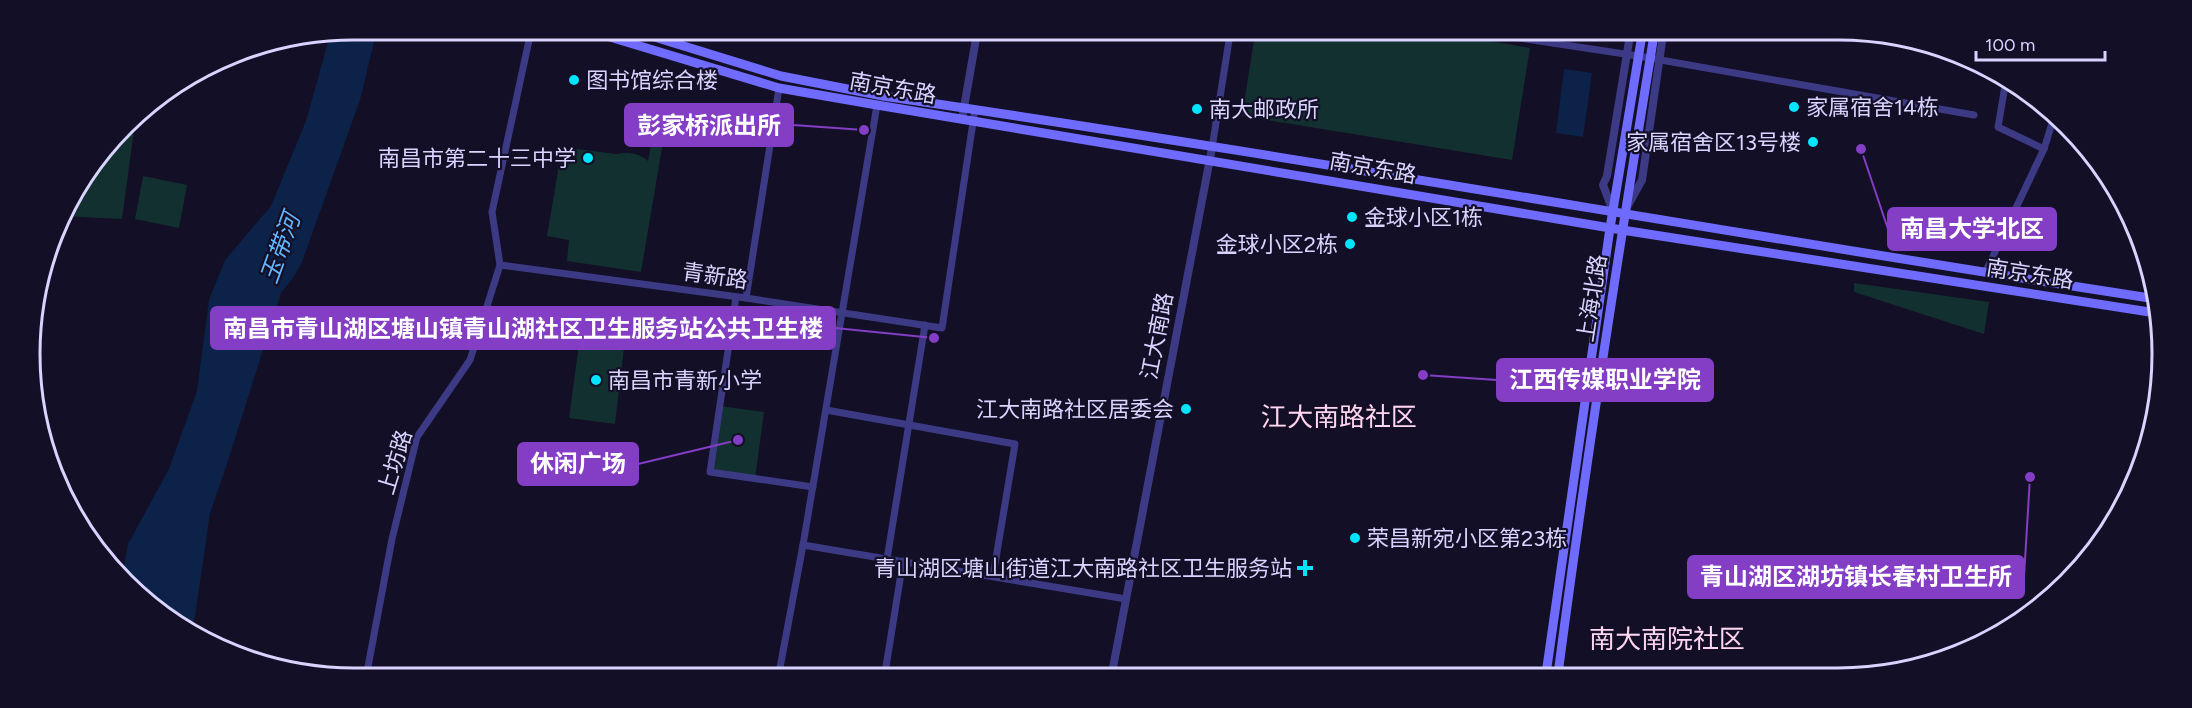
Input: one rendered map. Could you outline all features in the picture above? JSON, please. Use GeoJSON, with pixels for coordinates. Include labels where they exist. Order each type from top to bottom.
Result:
{"type":"FeatureCollection","features":[{"type":"Feature","properties":{"kind":"main road","name":"南京东路"},"geometry":{"type":"LineString","coordinates":[[620,40],[779,88],[1622,230],[2149,312]]}},
{"type":"Feature","properties":{"kind":"main road","name":"南京东路"},"geometry":{"type":"LineString","coordinates":[[664,40],[780,76],[883,96],[1624,212],[1985,273],[2146,297]]}},
{"type":"Feature","properties":{"kind":"main road","name":"上海北路"},"geometry":{"type":"LineString","coordinates":[[1547,668],[1610,228],[1641,40]]}},
{"type":"Feature","properties":{"kind":"main road","name":"上海北路"},"geometry":{"type":"LineString","coordinates":[[1558,668],[1584,474],[1624,212],[1655,59],[1654,40]]}},
{"type":"Feature","properties":{"kind":"street","name":"上坊路"},"geometry":{"type":"LineString","coordinates":[[368,668],[392,539],[417,437],[470,360],[500,265],[492,212],[529,40]]}},
{"type":"Feature","properties":{"kind":"street"},"geometry":{"type":"LineString","coordinates":[[962,119],[975,40]]}},
{"type":"Feature","properties":{"kind":"street"},"geometry":{"type":"LineString","coordinates":[[1212,147],[1229,40]]}},
{"type":"Feature","properties":{"kind":"street"},"geometry":{"type":"LineString","coordinates":[[1532,40],[1638,56],[1974,115]]}},
{"type":"Feature","properties":{"kind":"street"},"geometry":{"type":"LineString","coordinates":[[1613,211],[1603,185],[1607,176],[1629,40]]}},
{"type":"Feature","properties":{"kind":"street"},"geometry":{"type":"LineString","coordinates":[[1655,59],[1661,40]]}},
{"type":"Feature","properties":{"kind":"street"},"geometry":{"type":"LineString","coordinates":[[746,298],[779,88]]}},
{"type":"Feature","properties":{"kind":"street"},"geometry":{"type":"LineString","coordinates":[[2005,89],[1998,127],[2044,149]]}},
{"type":"Feature","properties":{"kind":"street"},"geometry":{"type":"LineString","coordinates":[[780,668],[813,487],[877,105]]}},
{"type":"Feature","properties":{"kind":"street"},"geometry":{"type":"LineString","coordinates":[[887,559],[925,325],[942,328],[975,109]]}},
{"type":"Feature","properties":{"kind":"street"},"geometry":{"type":"LineString","coordinates":[[1985,273],[2044,149],[2052,125]]}},
{"type":"Feature","properties":{"kind":"street","name":"江大南路"},"geometry":{"type":"LineString","coordinates":[[1113,668],[1212,147]]}},
{"type":"Feature","properties":{"kind":"street","name":"青新路"},"geometry":{"type":"LineString","coordinates":[[500,265],[925,325]]}},
{"type":"Feature","properties":{"kind":"street"},"geometry":{"type":"LineString","coordinates":[[736,297],[710,472],[813,487]]}},
{"type":"Feature","properties":{"kind":"street"},"geometry":{"type":"LineString","coordinates":[[826,410],[1014,444],[993,576]]}},
{"type":"Feature","properties":{"kind":"street"},"geometry":{"type":"LineString","coordinates":[[803,545],[1126,599]]}},
{"type":"Feature","properties":{"kind":"street"},"geometry":{"type":"LineString","coordinates":[[886,668],[903,561]]}},
{"type":"Feature","properties":{"kind":"green space"},"geometry":{"type":"Polygon","coordinates":[[[1254,40],[1483,40],[1530,48],[1512,160],[1242,116],[1254,40]]]}},
{"type":"Feature","properties":{"kind":"green space"},"geometry":{"type":"Polygon","coordinates":[[[654,129],[665,130],[641,272],[567,261],[569,240],[547,236],[562,147],[633,154],[648,161],[654,129]]]}},
{"type":"Feature","properties":{"kind":"green space"},"geometry":{"type":"Polygon","coordinates":[[[134,130],[122,219],[72,217],[105,163],[134,130]]]}},
{"type":"Feature","properties":{"kind":"green space"},"geometry":{"type":"Polygon","coordinates":[[[143,176],[187,185],[179,228],[135,219],[143,176]]]}},
{"type":"Feature","properties":{"kind":"green space"},"geometry":{"type":"Polygon","coordinates":[[[1854,283],[1989,302],[1984,334],[1854,292],[1854,283]]]}},
{"type":"Feature","properties":{"kind":"green space"},"geometry":{"type":"Polygon","coordinates":[[[585,325],[626,331],[615,424],[569,418],[579,344],[583,345],[585,325]]]}},
{"type":"Feature","properties":{"kind":"green space"},"geometry":{"type":"Polygon","coordinates":[[[720,406],[764,412],[755,479],[710,472],[720,406]]]}},
{"type":"Feature","properties":{"kind":"water","name":"玉带河"},"geometry":{"type":"Polygon","coordinates":[[[375,40],[360,100],[302,262],[281,293],[210,513],[193,623],[163,603],[124,567],[128,544],[169,469],[197,391],[209,300],[225,260],[271,206],[306,121],[328,41],[375,40]]]}},
{"type":"Feature","properties":{"kind":"water"},"geometry":{"type":"Polygon","coordinates":[[[1564,69],[1592,73],[1583,137],[1556,133],[1564,69]]]}},
{"type":"Feature","properties":{"kind":"place","name":"图书馆综合楼"},"geometry":{"type":"Point","coordinates":[574,80]}},
{"type":"Feature","properties":{"kind":"place","name":"家属宿舍14栋"},"geometry":{"type":"Point","coordinates":[1794,107]}},
{"type":"Feature","properties":{"kind":"place","name":"南大邮政所"},"geometry":{"type":"Point","coordinates":[1197,109]}},
{"type":"Feature","properties":{"kind":"place","name":"彭家桥派出所"},"geometry":{"type":"Point","coordinates":[864,130]}},
{"type":"Feature","properties":{"kind":"place","name":"家属宿舍区13号楼"},"geometry":{"type":"Point","coordinates":[1813,142]}},
{"type":"Feature","properties":{"kind":"place","name":"南昌大学北区"},"geometry":{"type":"Point","coordinates":[1861,149]}},
{"type":"Feature","properties":{"kind":"place","name":"南昌市第二十三中学"},"geometry":{"type":"Point","coordinates":[588,158]}},
{"type":"Feature","properties":{"kind":"place","name":"金球小区1栋"},"geometry":{"type":"Point","coordinates":[1352,217]}},
{"type":"Feature","properties":{"kind":"place","name":"金球小区2栋"},"geometry":{"type":"Point","coordinates":[1350,244]}},
{"type":"Feature","properties":{"kind":"place","name":"南昌市青山湖区塘山镇青山湖社区卫生服务站公共卫生楼"},"geometry":{"type":"Point","coordinates":[934,338]}},
{"type":"Feature","properties":{"kind":"place","name":"江西传媒职业学院"},"geometry":{"type":"Point","coordinates":[1423,375]}},
{"type":"Feature","properties":{"kind":"place","name":"南昌市青新小学"},"geometry":{"type":"Point","coordinates":[596,380]}},
{"type":"Feature","properties":{"kind":"place","name":"江大南路社区居委会"},"geometry":{"type":"Point","coordinates":[1186,409]}},
{"type":"Feature","properties":{"kind":"place","name":"休闲广场"},"geometry":{"type":"Point","coordinates":[738,440]}},
{"type":"Feature","properties":{"kind":"place","name":"青山湖区湖坊镇长春村卫生所"},"geometry":{"type":"Point","coordinates":[2030,477]}},
{"type":"Feature","properties":{"kind":"place","name":"荣昌新宛小区第23栋"},"geometry":{"type":"Point","coordinates":[1355,538]}},
{"type":"Feature","properties":{"kind":"place","name":"青山湖区塘山街道江大南路社区卫生服务站"},"geometry":{"type":"Point","coordinates":[1305,568]}},
{"type":"Feature","properties":{"kind":"district","name":"江大南路社区"},"geometry":{"type":"Point","coordinates":[1339,417]}},
{"type":"Feature","properties":{"kind":"district","name":"南大南院社区"},"geometry":{"type":"Point","coordinates":[1667,639]}}]}
